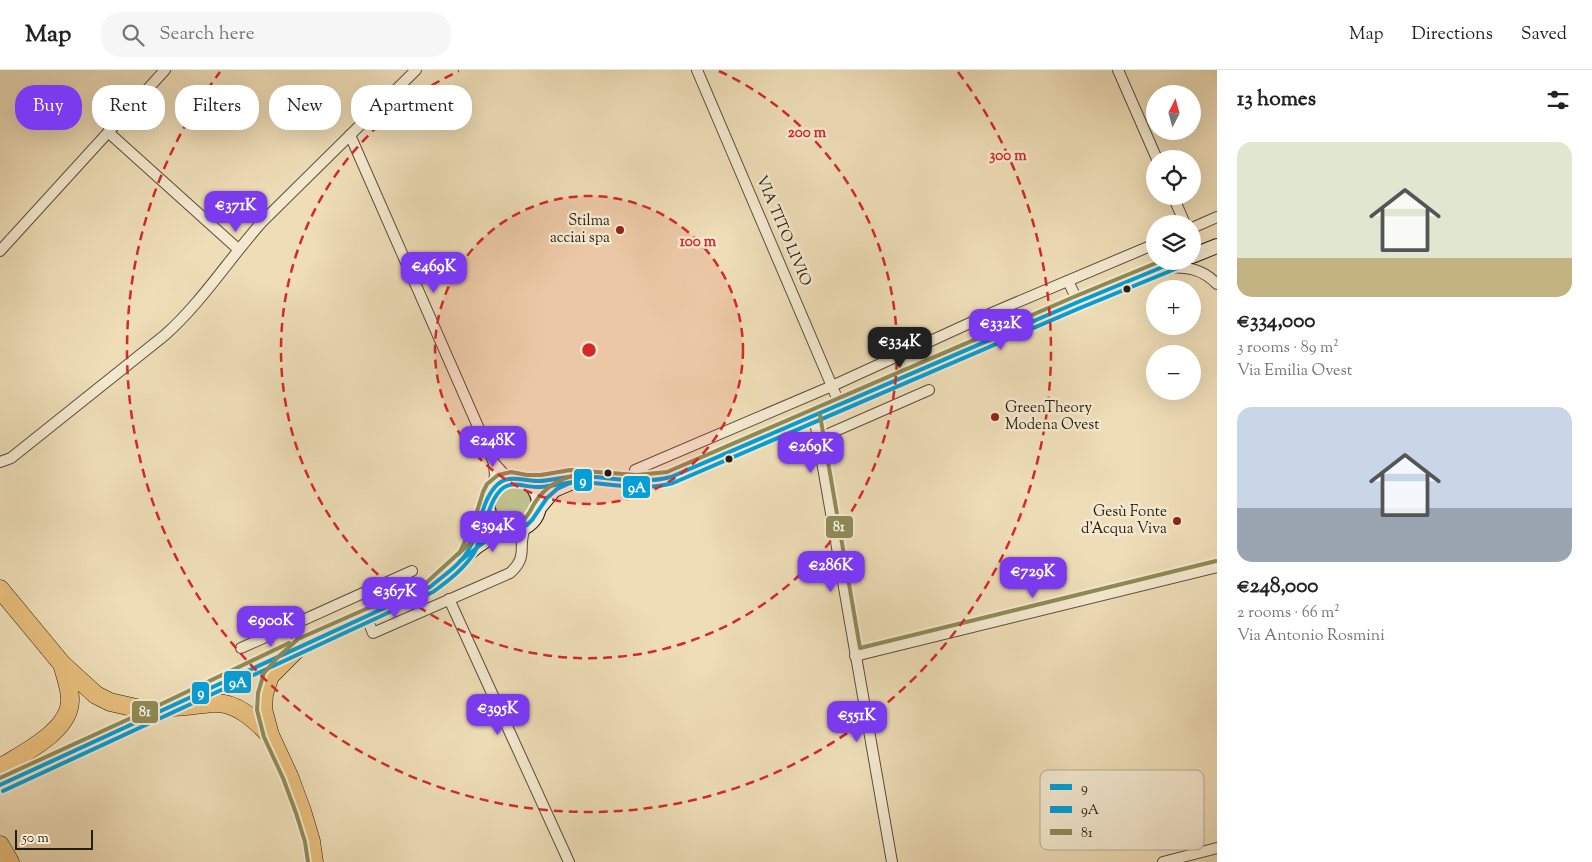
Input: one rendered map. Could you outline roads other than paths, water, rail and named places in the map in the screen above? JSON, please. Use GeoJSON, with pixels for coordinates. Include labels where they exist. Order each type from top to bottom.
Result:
{"type":"FeatureCollection","features":[{"type":"Feature","properties":{"kind":"highway"},"geometry":{"type":"LineString","coordinates":[[0,589],[62,664],[96,695],[110,702],[164,710],[215,703],[231,706],[244,712],[270,735]]}},
{"type":"Feature","properties":{"kind":"highway"},"geometry":{"type":"LineString","coordinates":[[301,645],[270,676],[264,694],[263,709],[270,735],[289,776],[302,811],[311,841],[314,862]]}},
{"type":"Feature","properties":{"kind":"highway"},"geometry":{"type":"LineString","coordinates":[[0,768],[52,734],[64,721],[70,700],[62,664]]}},
{"type":"Feature","properties":{"kind":"highway"},"geometry":{"type":"LineString","coordinates":[[0,844],[10,862]]}},
{"type":"Feature","properties":{"kind":"main road"},"geometry":{"type":"LineString","coordinates":[[1201,252],[1217,246]]}},
{"type":"Feature","properties":{"kind":"main road"},"geometry":{"type":"LineString","coordinates":[[465,556],[476,535],[488,495],[492,488],[500,481],[511,478],[526,482],[542,481],[570,476],[637,481],[669,478],[1157,270]]}},
{"type":"Feature","properties":{"kind":"main road"},"geometry":{"type":"LineString","coordinates":[[538,509],[554,490],[572,481],[596,478]]}},
{"type":"Feature","properties":{"kind":"main road"},"geometry":{"type":"LineString","coordinates":[[0,785],[430,587],[465,556],[492,536],[519,529],[535,518],[539,501],[537,493],[526,482]]}},
{"type":"Feature","properties":{"kind":"main road"},"geometry":{"type":"LineString","coordinates":[[487,503],[488,512],[493,521],[500,527],[511,530]]}},
{"type":"Feature","properties":{"kind":"street"},"geometry":{"type":"LineString","coordinates":[[0,251],[165,70]]}},
{"type":"Feature","properties":{"kind":"street"},"geometry":{"type":"LineString","coordinates":[[0,462],[11,458],[184,318],[238,249],[262,222],[416,70]]}},
{"type":"Feature","properties":{"kind":"street","name":"VIA TITO LIVIO"},"geometry":{"type":"LineString","coordinates":[[697,70],[840,405]]}},
{"type":"Feature","properties":{"kind":"street"},"geometry":{"type":"LineString","coordinates":[[1118,70],[1153,150]]}},
{"type":"Feature","properties":{"kind":"street"},"geometry":{"type":"LineString","coordinates":[[108,132],[238,249]]}},
{"type":"Feature","properties":{"kind":"street"},"geometry":{"type":"LineString","coordinates":[[350,135],[494,463],[503,473],[511,478]]}},
{"type":"Feature","properties":{"kind":"street"},"geometry":{"type":"LineString","coordinates":[[1201,224],[1217,217]]}},
{"type":"Feature","properties":{"kind":"street"},"geometry":{"type":"LineString","coordinates":[[635,470],[832,386],[985,316],[1146,248]]}},
{"type":"Feature","properties":{"kind":"street"},"geometry":{"type":"LineString","coordinates":[[1197,270],[1217,284]]}},
{"type":"Feature","properties":{"kind":"street"},"geometry":{"type":"LineString","coordinates":[[1068,281],[1078,302]]}},
{"type":"Feature","properties":{"kind":"street"},"geometry":{"type":"LineString","coordinates":[[817,439],[928,390]]}},
{"type":"Feature","properties":{"kind":"street"},"geometry":{"type":"LineString","coordinates":[[814,416],[854,656],[892,862]]}},
{"type":"Feature","properties":{"kind":"street"},"geometry":{"type":"LineString","coordinates":[[492,488],[495,476],[494,463]]}},
{"type":"Feature","properties":{"kind":"street"},"geometry":{"type":"LineString","coordinates":[[366,616],[373,633],[510,573],[521,560],[521,540],[526,526]]}},
{"type":"Feature","properties":{"kind":"street"},"geometry":{"type":"LineString","coordinates":[[511,530],[518,534],[521,540]]}},
{"type":"Feature","properties":{"kind":"street"},"geometry":{"type":"LineString","coordinates":[[854,656],[1217,567]]}},
{"type":"Feature","properties":{"kind":"street"},"geometry":{"type":"LineString","coordinates":[[241,648],[412,571]]}},
{"type":"Feature","properties":{"kind":"street"},"geometry":{"type":"LineString","coordinates":[[449,599],[569,862]]}},
{"type":"Feature","properties":{"kind":"street"},"geometry":{"type":"LineString","coordinates":[[291,625],[301,645]]}},
{"type":"Feature","properties":{"kind":"street"},"geometry":{"type":"LineString","coordinates":[[1163,862],[1217,848]]}},
{"type":"Feature","properties":{"kind":"place","name":"Stilma acciai spa"},"geometry":{"type":"Point","coordinates":[620,230]}},
{"type":"Feature","properties":{"kind":"place","name":"GreenTheory Modena Ovest"},"geometry":{"type":"Point","coordinates":[995,417]}},
{"type":"Feature","properties":{"kind":"place","name":"Gesù Fonte d'Acqua Viva"},"geometry":{"type":"Point","coordinates":[1177,521]}}]}
